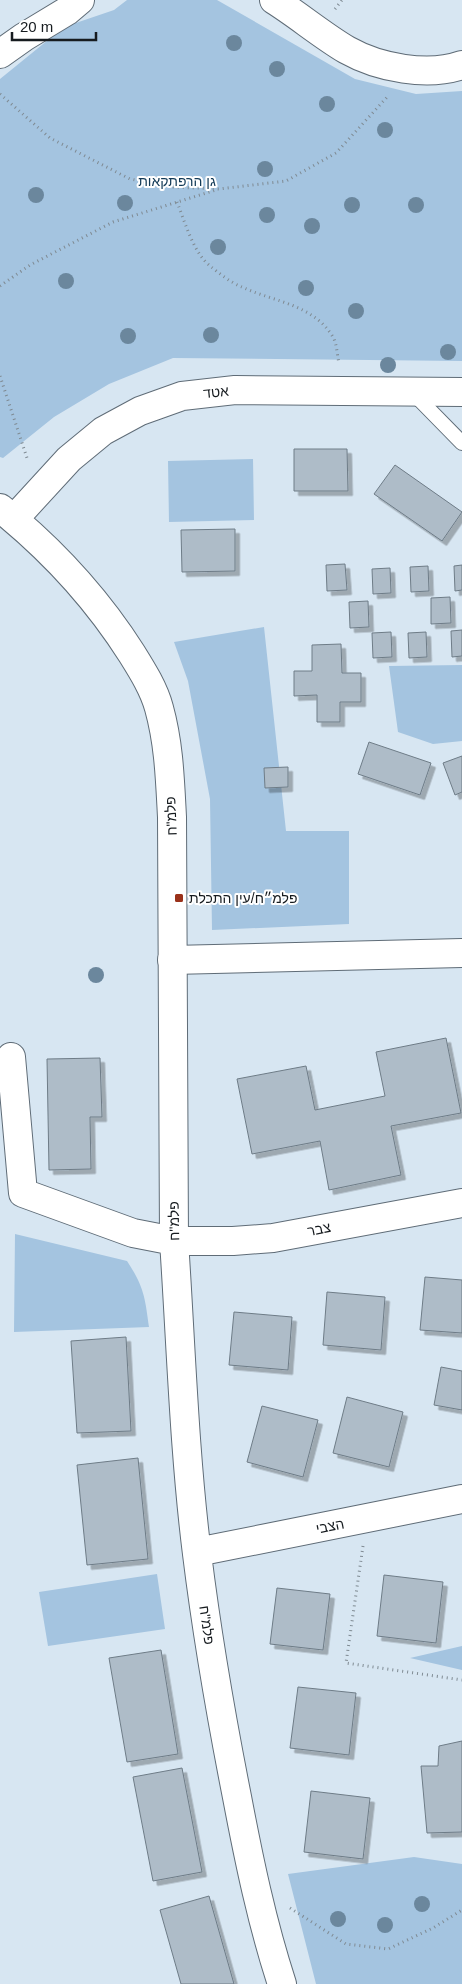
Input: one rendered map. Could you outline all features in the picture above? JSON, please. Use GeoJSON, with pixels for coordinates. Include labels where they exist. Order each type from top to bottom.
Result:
{"type":"FeatureCollection","features":[{"type":"Feature","properties":{"kind":"street"},"geometry":{"type":"LineString","coordinates":[[0,54],[24,37],[68,11],[80,0]]}},
{"type":"Feature","properties":{"kind":"street"},"geometry":{"type":"LineString","coordinates":[[274,0],[348,50],[373,60],[411,70],[446,70],[462,65]]}},
{"type":"Feature","properties":{"kind":"street","name":"אטד"},"geometry":{"type":"LineString","coordinates":[[7,514],[38,493],[69,459],[103,431],[140,410],[182,396],[235,390],[462,392]]}},
{"type":"Feature","properties":{"kind":"street","name":"פלמ\"ח"},"geometry":{"type":"LineString","coordinates":[[7,514],[75,579],[116,629],[144,672],[159,706],[170,770],[172,817],[174,1241],[189,1467],[197,1552],[209,1643],[227,1744],[256,1886],[282,1984]]}},
{"type":"Feature","properties":{"kind":"street"},"geometry":{"type":"LineString","coordinates":[[172,960],[462,953]]}},
{"type":"Feature","properties":{"kind":"street","name":"צבר"},"geometry":{"type":"LineString","coordinates":[[11,1057],[23,1193],[133,1233],[174,1241],[233,1241],[273,1238],[462,1203]]}},
{"type":"Feature","properties":{"kind":"street","name":"הצבי"},"geometry":{"type":"LineString","coordinates":[[197,1552],[462,1499]]}},
{"type":"Feature","properties":{"kind":"lane"},"geometry":{"type":"LineString","coordinates":[[412,392],[462,443]]}},
{"type":"Feature","properties":{"kind":"path"},"geometry":{"type":"LineString","coordinates":[[0,286],[30,265],[113,222],[219,189],[286,180],[336,153],[411,70]]}},
{"type":"Feature","properties":{"kind":"path"},"geometry":{"type":"LineString","coordinates":[[0,94],[50,138],[130,179],[173,187],[219,189]]}},
{"type":"Feature","properties":{"kind":"path"},"geometry":{"type":"LineString","coordinates":[[177,202],[191,240],[208,265],[241,287],[278,298],[309,312],[322,322],[334,339],[344,391]]}},
{"type":"Feature","properties":{"kind":"path"},"geometry":{"type":"LineString","coordinates":[[0,376],[38,493]]}},
{"type":"Feature","properties":{"kind":"path"},"geometry":{"type":"LineString","coordinates":[[367,1518],[346,1663],[462,1680]]}},
{"type":"Feature","properties":{"kind":"path"},"geometry":{"type":"LineString","coordinates":[[256,1886],[346,1944],[388,1949],[433,1928],[462,1910]]}},
{"type":"Feature","properties":{"kind":"green space","name":"גן הרפתקאות"},"geometry":{"type":"Polygon","coordinates":[[[127,0],[217,0],[355,79],[416,94],[462,91],[462,361],[173,358],[109,384],[54,417],[3,458],[0,457],[0,79],[64,27],[114,10],[127,0]]]}},
{"type":"Feature","properties":{"kind":"green space"},"geometry":{"type":"Polygon","coordinates":[[[253,459],[254,520],[169,522],[168,461],[253,459]]]}},
{"type":"Feature","properties":{"kind":"green space"},"geometry":{"type":"Polygon","coordinates":[[[264,627],[286,831],[349,831],[349,924],[212,930],[210,799],[188,681],[174,642],[264,627]]]}},
{"type":"Feature","properties":{"kind":"green space"},"geometry":{"type":"Polygon","coordinates":[[[462,665],[462,741],[433,744],[398,732],[389,666],[462,665]]]}},
{"type":"Feature","properties":{"kind":"green space"},"geometry":{"type":"Polygon","coordinates":[[[15,1234],[127,1261],[143,1292],[149,1327],[14,1332],[15,1234]]]}},
{"type":"Feature","properties":{"kind":"green space"},"geometry":{"type":"Polygon","coordinates":[[[157,1574],[165,1629],[48,1646],[39,1592],[157,1574]]]}},
{"type":"Feature","properties":{"kind":"green space"},"geometry":{"type":"Polygon","coordinates":[[[462,1646],[462,1670],[410,1658],[462,1646]]]}},
{"type":"Feature","properties":{"kind":"green space"},"geometry":{"type":"Polygon","coordinates":[[[414,1857],[462,1864],[462,1984],[316,1984],[288,1874],[414,1857]]]}},
{"type":"Feature","properties":{"kind":"building"},"geometry":{"type":"Polygon","coordinates":[[[294,449],[347,449],[348,491],[294,491],[294,449]]]}},
{"type":"Feature","properties":{"kind":"building"},"geometry":{"type":"Polygon","coordinates":[[[395,465],[462,512],[442,541],[374,494],[395,465]]]}},
{"type":"Feature","properties":{"kind":"building"},"geometry":{"type":"Polygon","coordinates":[[[235,529],[235,571],[182,572],[181,530],[235,529]]]}},
{"type":"Feature","properties":{"kind":"building"},"geometry":{"type":"Polygon","coordinates":[[[345,564],[347,590],[327,591],[326,565],[345,564]]]}},
{"type":"Feature","properties":{"kind":"building"},"geometry":{"type":"Polygon","coordinates":[[[462,565],[462,590],[455,591],[454,566],[462,565]]]}},
{"type":"Feature","properties":{"kind":"building"},"geometry":{"type":"Polygon","coordinates":[[[428,566],[429,591],[411,592],[410,567],[428,566]]]}},
{"type":"Feature","properties":{"kind":"building"},"geometry":{"type":"Polygon","coordinates":[[[390,568],[391,593],[373,594],[372,569],[390,568]]]}},
{"type":"Feature","properties":{"kind":"building"},"geometry":{"type":"Polygon","coordinates":[[[450,597],[451,623],[431,624],[431,598],[450,597]]]}},
{"type":"Feature","properties":{"kind":"building"},"geometry":{"type":"Polygon","coordinates":[[[368,601],[369,627],[350,628],[349,602],[368,601]]]}},
{"type":"Feature","properties":{"kind":"building"},"geometry":{"type":"Polygon","coordinates":[[[462,630],[462,656],[452,657],[451,631],[462,630]]]}},
{"type":"Feature","properties":{"kind":"building"},"geometry":{"type":"Polygon","coordinates":[[[391,632],[392,657],[373,658],[372,633],[391,632]]]}},
{"type":"Feature","properties":{"kind":"building"},"geometry":{"type":"Polygon","coordinates":[[[426,632],[427,657],[409,658],[408,633],[426,632]]]}},
{"type":"Feature","properties":{"kind":"building"},"geometry":{"type":"Polygon","coordinates":[[[341,644],[342,673],[361,673],[361,702],[340,702],[340,722],[317,722],[317,695],[294,696],[294,671],[312,671],[312,645],[341,644]]]}},
{"type":"Feature","properties":{"kind":"building"},"geometry":{"type":"Polygon","coordinates":[[[369,742],[431,763],[420,795],[358,774],[369,742]]]}},
{"type":"Feature","properties":{"kind":"building"},"geometry":{"type":"Polygon","coordinates":[[[462,756],[462,792],[455,795],[443,763],[462,756]]]}},
{"type":"Feature","properties":{"kind":"building"},"geometry":{"type":"Polygon","coordinates":[[[288,767],[288,787],[265,788],[264,768],[288,767]]]}},
{"type":"Feature","properties":{"kind":"building"},"geometry":{"type":"Polygon","coordinates":[[[446,1038],[461,1113],[391,1126],[401,1175],[329,1190],[320,1141],[252,1154],[237,1079],[306,1066],[315,1110],[385,1096],[376,1052],[446,1038]]]}},
{"type":"Feature","properties":{"kind":"building"},"geometry":{"type":"Polygon","coordinates":[[[100,1058],[102,1117],[90,1117],[91,1169],[49,1170],[47,1059],[100,1058]]]}},
{"type":"Feature","properties":{"kind":"building"},"geometry":{"type":"Polygon","coordinates":[[[425,1277],[462,1280],[462,1333],[420,1330],[425,1277]]]}},
{"type":"Feature","properties":{"kind":"building"},"geometry":{"type":"Polygon","coordinates":[[[327,1292],[385,1297],[381,1350],[323,1345],[327,1292]]]}},
{"type":"Feature","properties":{"kind":"building"},"geometry":{"type":"Polygon","coordinates":[[[234,1312],[292,1317],[288,1370],[229,1365],[234,1312]]]}},
{"type":"Feature","properties":{"kind":"building"},"geometry":{"type":"Polygon","coordinates":[[[126,1337],[131,1431],[77,1433],[71,1341],[126,1337]]]}},
{"type":"Feature","properties":{"kind":"building"},"geometry":{"type":"Polygon","coordinates":[[[441,1367],[462,1371],[462,1410],[434,1405],[441,1367]]]}},
{"type":"Feature","properties":{"kind":"building"},"geometry":{"type":"Polygon","coordinates":[[[347,1397],[403,1412],[389,1467],[333,1453],[347,1397]]]}},
{"type":"Feature","properties":{"kind":"building"},"geometry":{"type":"Polygon","coordinates":[[[262,1406],[318,1420],[303,1477],[247,1462],[262,1406]]]}},
{"type":"Feature","properties":{"kind":"building"},"geometry":{"type":"Polygon","coordinates":[[[138,1458],[148,1559],[87,1565],[77,1465],[138,1458]]]}},
{"type":"Feature","properties":{"kind":"building"},"geometry":{"type":"Polygon","coordinates":[[[384,1575],[443,1582],[436,1643],[377,1636],[384,1575]]]}},
{"type":"Feature","properties":{"kind":"building"},"geometry":{"type":"Polygon","coordinates":[[[277,1588],[330,1594],[323,1650],[270,1644],[277,1588]]]}},
{"type":"Feature","properties":{"kind":"building"},"geometry":{"type":"Polygon","coordinates":[[[161,1650],[178,1754],[127,1762],[109,1658],[161,1650]]]}},
{"type":"Feature","properties":{"kind":"building"},"geometry":{"type":"Polygon","coordinates":[[[298,1687],[356,1693],[349,1755],[290,1748],[298,1687]]]}},
{"type":"Feature","properties":{"kind":"building"},"geometry":{"type":"Polygon","coordinates":[[[462,1741],[462,1832],[427,1833],[421,1766],[438,1766],[439,1746],[462,1741]]]}},
{"type":"Feature","properties":{"kind":"building"},"geometry":{"type":"Polygon","coordinates":[[[182,1768],[202,1872],[153,1881],[133,1777],[182,1768]]]}},
{"type":"Feature","properties":{"kind":"building"},"geometry":{"type":"Polygon","coordinates":[[[311,1791],[370,1798],[363,1859],[304,1852],[311,1791]]]}},
{"type":"Feature","properties":{"kind":"building"},"geometry":{"type":"Polygon","coordinates":[[[209,1896],[234,1984],[181,1984],[160,1910],[209,1896]]]}},
{"type":"Feature","properties":{"kind":"place","name":"פלמ״ח/עין התכלת"},"geometry":{"type":"Point","coordinates":[179,898]}}]}
